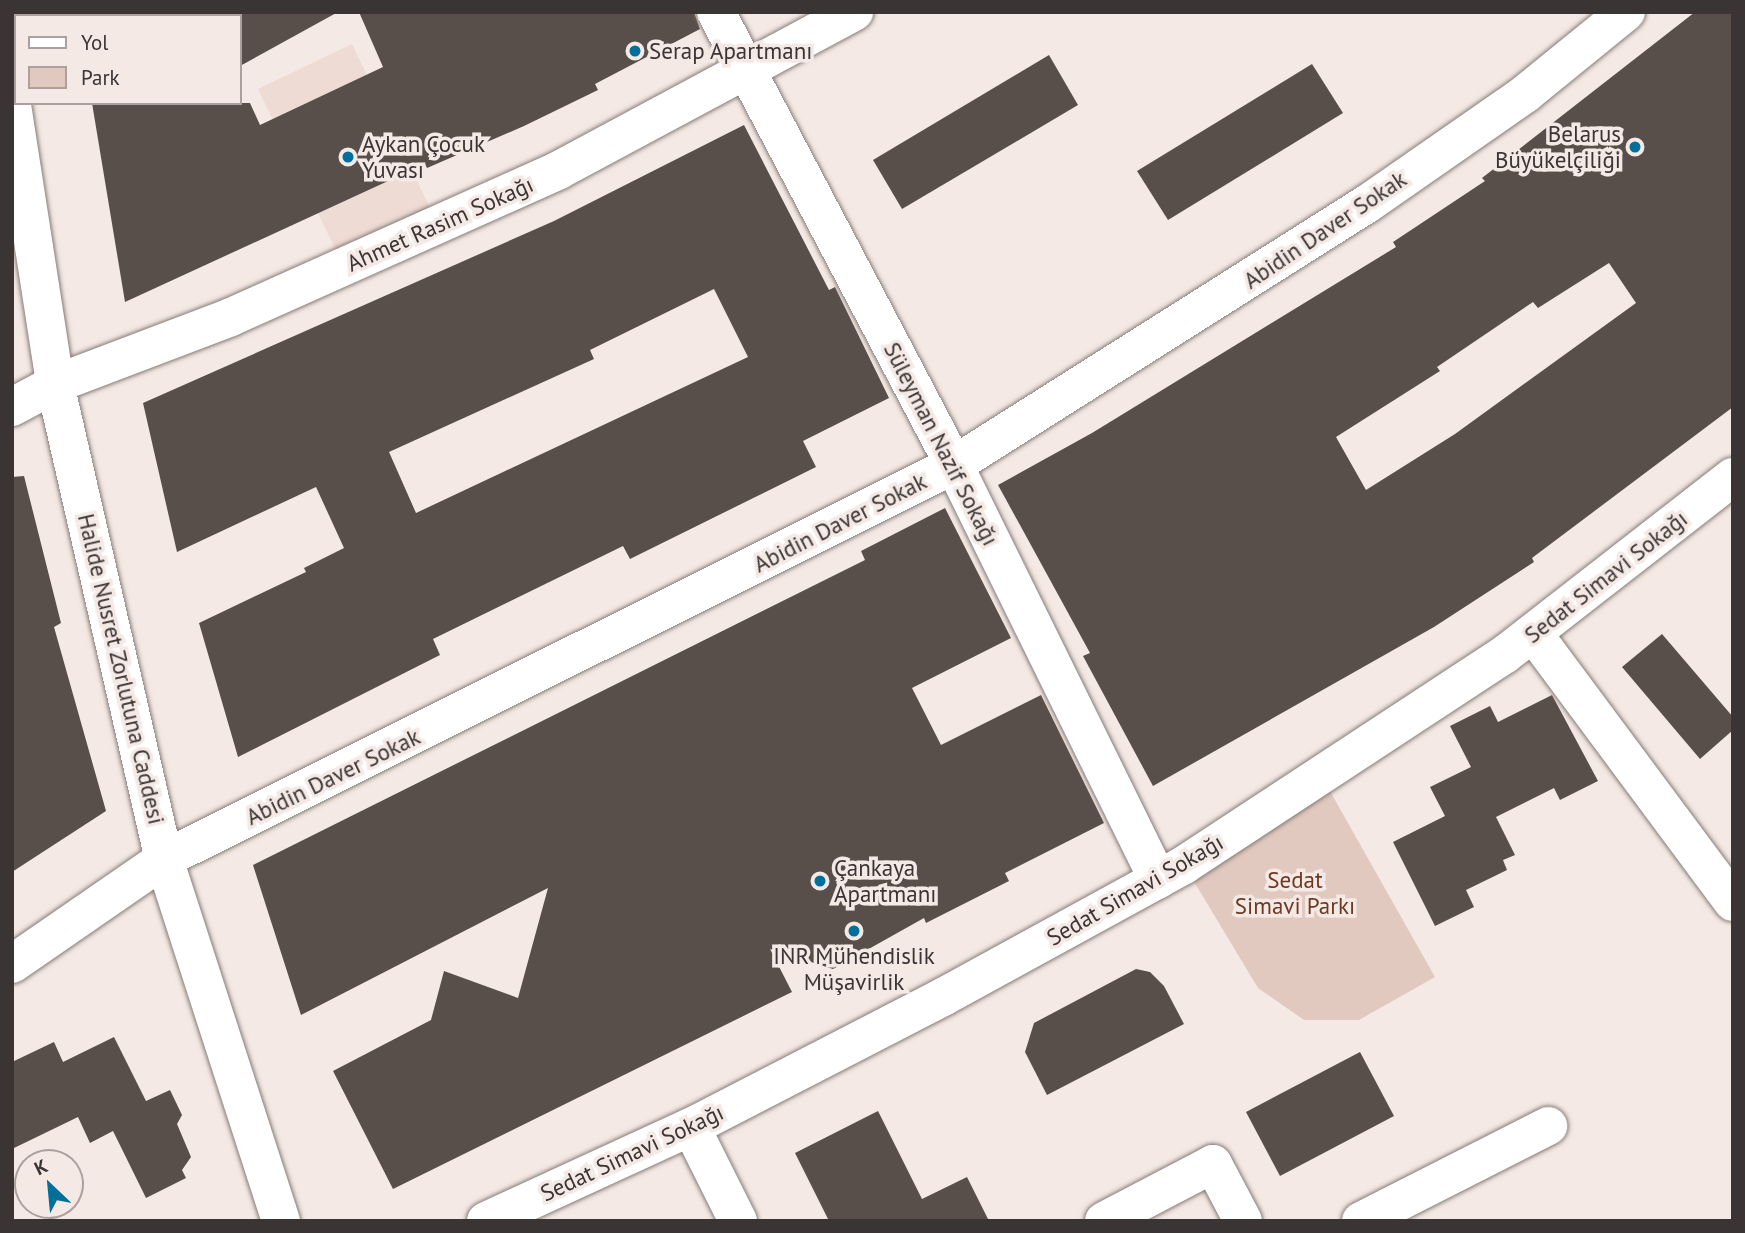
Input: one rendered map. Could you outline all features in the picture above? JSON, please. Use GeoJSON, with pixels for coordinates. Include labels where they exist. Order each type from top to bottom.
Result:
{"type":"FeatureCollection","features":[{"type":"Feature","properties":{"kind":"street","name":"Süleyman Nazif Sokağı"},"geometry":{"type":"LineString","coordinates":[[716,12],[954,465],[1158,880]]}},
{"type":"Feature","properties":{"kind":"street","name":"Ahmet Rasim Sokağı"},"geometry":{"type":"LineString","coordinates":[[12,407],[55,384],[231,317],[559,170],[748,72],[854,12]]}},
{"type":"Feature","properties":{"kind":"street","name":"Abidin Daver Sokak"},"geometry":{"type":"LineString","coordinates":[[12,964],[164,859],[954,465],[1367,204],[1525,94],[1626,12]]}},
{"type":"Feature","properties":{"kind":"street","name":"Halide Nusret Zorlutuna Caddesi"},"geometry":{"type":"LineString","coordinates":[[12,105],[55,384],[164,859],[281,1221]]}},
{"type":"Feature","properties":{"kind":"street","name":"Sedat Simavi Sokağı"},"geometry":{"type":"LineString","coordinates":[[486,1221],[691,1127],[943,998],[1158,880],[1322,777],[1533,634],[1733,477]]}},
{"type":"Feature","properties":{"kind":"street"},"geometry":{"type":"LineString","coordinates":[[1533,634],[1733,902]]}},
{"type":"Feature","properties":{"kind":"street"},"geometry":{"type":"LineString","coordinates":[[1361,1221],[1549,1126]]}},
{"type":"Feature","properties":{"kind":"street"},"geometry":{"type":"LineString","coordinates":[[691,1127],[738,1221]]}},
{"type":"Feature","properties":{"kind":"street"},"geometry":{"type":"LineString","coordinates":[[1104,1221],[1213,1164],[1243,1221]]}},
{"type":"Feature","properties":{"kind":"shaded area","name":"Aykan Çocuk Yuvası"},"geometry":{"type":"Polygon","coordinates":[[[352,44],[438,225],[344,267],[258,89],[352,44]]]}},
{"type":"Feature","properties":{"kind":"green space","name":"Sedat Simavi Parkı"},"geometry":{"type":"Polygon","coordinates":[[[1322,777],[1435,977],[1359,1020],[1304,1020],[1258,988],[1184,865],[1322,777]]]}},
{"type":"Feature","properties":{"kind":"building"},"geometry":{"type":"Polygon","coordinates":[[[240,12],[338,12],[242,65],[240,12]]]}},
{"type":"Feature","properties":{"kind":"building"},"geometry":{"type":"Polygon","coordinates":[[[359,12],[694,12],[700,29],[595,84],[598,90],[524,126],[427,168],[425,164],[125,302],[92,105],[250,103],[260,125],[383,67],[359,12]]]}},
{"type":"Feature","properties":{"kind":"building"},"geometry":{"type":"Polygon","coordinates":[[[1695,12],[1733,12],[1733,407],[1532,558],[1534,562],[1434,627],[1153,786],[1083,656],[1090,653],[998,485],[1092,433],[1396,247],[1393,242],[1485,181],[1482,178],[1695,12]],[[1609,263],[1538,308],[1533,302],[1437,367],[1440,371],[1336,437],[1366,490],[1455,434],[1636,303],[1609,263]]]}},
{"type":"Feature","properties":{"kind":"building"},"geometry":{"type":"Polygon","coordinates":[[[1049,55],[1078,105],[902,209],[873,160],[1049,55]]]}},
{"type":"Feature","properties":{"kind":"building"},"geometry":{"type":"Polygon","coordinates":[[[1312,64],[1343,113],[1168,220],[1137,171],[1312,64]]]}},
{"type":"Feature","properties":{"kind":"building"},"geometry":{"type":"Polygon","coordinates":[[[744,125],[829,290],[835,287],[889,398],[803,441],[816,467],[630,559],[623,546],[433,639],[440,655],[238,757],[199,623],[306,572],[304,568],[344,548],[316,487],[177,552],[143,403],[554,221],[744,125]],[[714,289],[590,350],[594,359],[389,452],[416,513],[748,357],[714,289]]]}},
{"type":"Feature","properties":{"kind":"building"},"geometry":{"type":"Polygon","coordinates":[[[24,476],[61,623],[54,627],[106,811],[12,872],[12,477],[24,476]]]}},
{"type":"Feature","properties":{"kind":"building"},"geometry":{"type":"Polygon","coordinates":[[[945,508],[1011,638],[912,688],[941,745],[1041,695],[1104,823],[1005,873],[1009,881],[926,923],[924,918],[833,969],[770,949],[792,992],[393,1189],[333,1071],[431,1020],[444,971],[518,998],[548,888],[301,1015],[253,865],[865,560],[861,551],[945,508]]]}},
{"type":"Feature","properties":{"kind":"building"},"geometry":{"type":"Polygon","coordinates":[[[1662,634],[1733,717],[1733,730],[1700,759],[1622,667],[1662,634]]]}},
{"type":"Feature","properties":{"kind":"building"},"geometry":{"type":"Polygon","coordinates":[[[1552,695],[1598,781],[1560,800],[1554,788],[1496,817],[1515,855],[1503,860],[1507,870],[1466,890],[1474,907],[1435,926],[1393,842],[1445,816],[1430,787],[1471,767],[1450,726],[1490,706],[1498,722],[1552,695]]]}},
{"type":"Feature","properties":{"kind":"building"},"geometry":{"type":"Polygon","coordinates":[[[1136,969],[1150,972],[1164,986],[1184,1024],[1047,1095],[1025,1052],[1034,1023],[1136,969]]]}},
{"type":"Feature","properties":{"kind":"building"},"geometry":{"type":"Polygon","coordinates":[[[114,1037],[146,1101],[170,1090],[182,1115],[177,1124],[191,1157],[182,1170],[186,1178],[146,1198],[113,1131],[90,1143],[78,1117],[12,1149],[12,1062],[54,1042],[63,1062],[114,1037]]]}},
{"type":"Feature","properties":{"kind":"building"},"geometry":{"type":"Polygon","coordinates":[[[1360,1052],[1394,1116],[1280,1176],[1246,1112],[1360,1052]]]}},
{"type":"Feature","properties":{"kind":"building"},"geometry":{"type":"Polygon","coordinates":[[[878,1111],[922,1199],[967,1177],[989,1221],[829,1221],[795,1153],[878,1111]]]}},
{"type":"Feature","properties":{"kind":"place","name":"Serap Apartmanı"},"geometry":{"type":"Point","coordinates":[635,51]}},
{"type":"Feature","properties":{"kind":"place","name":"Belarus Büyükelçiliği"},"geometry":{"type":"Point","coordinates":[1635,147]}},
{"type":"Feature","properties":{"kind":"place","name":"Aykan Çocuk Yuvası"},"geometry":{"type":"Point","coordinates":[348,157]}},
{"type":"Feature","properties":{"kind":"place","name":"Çankaya Apartmanı"},"geometry":{"type":"Point","coordinates":[820,881]}},
{"type":"Feature","properties":{"kind":"place","name":"INR Mühendislik Müşavirlik"},"geometry":{"type":"Point","coordinates":[854,931]}}]}
